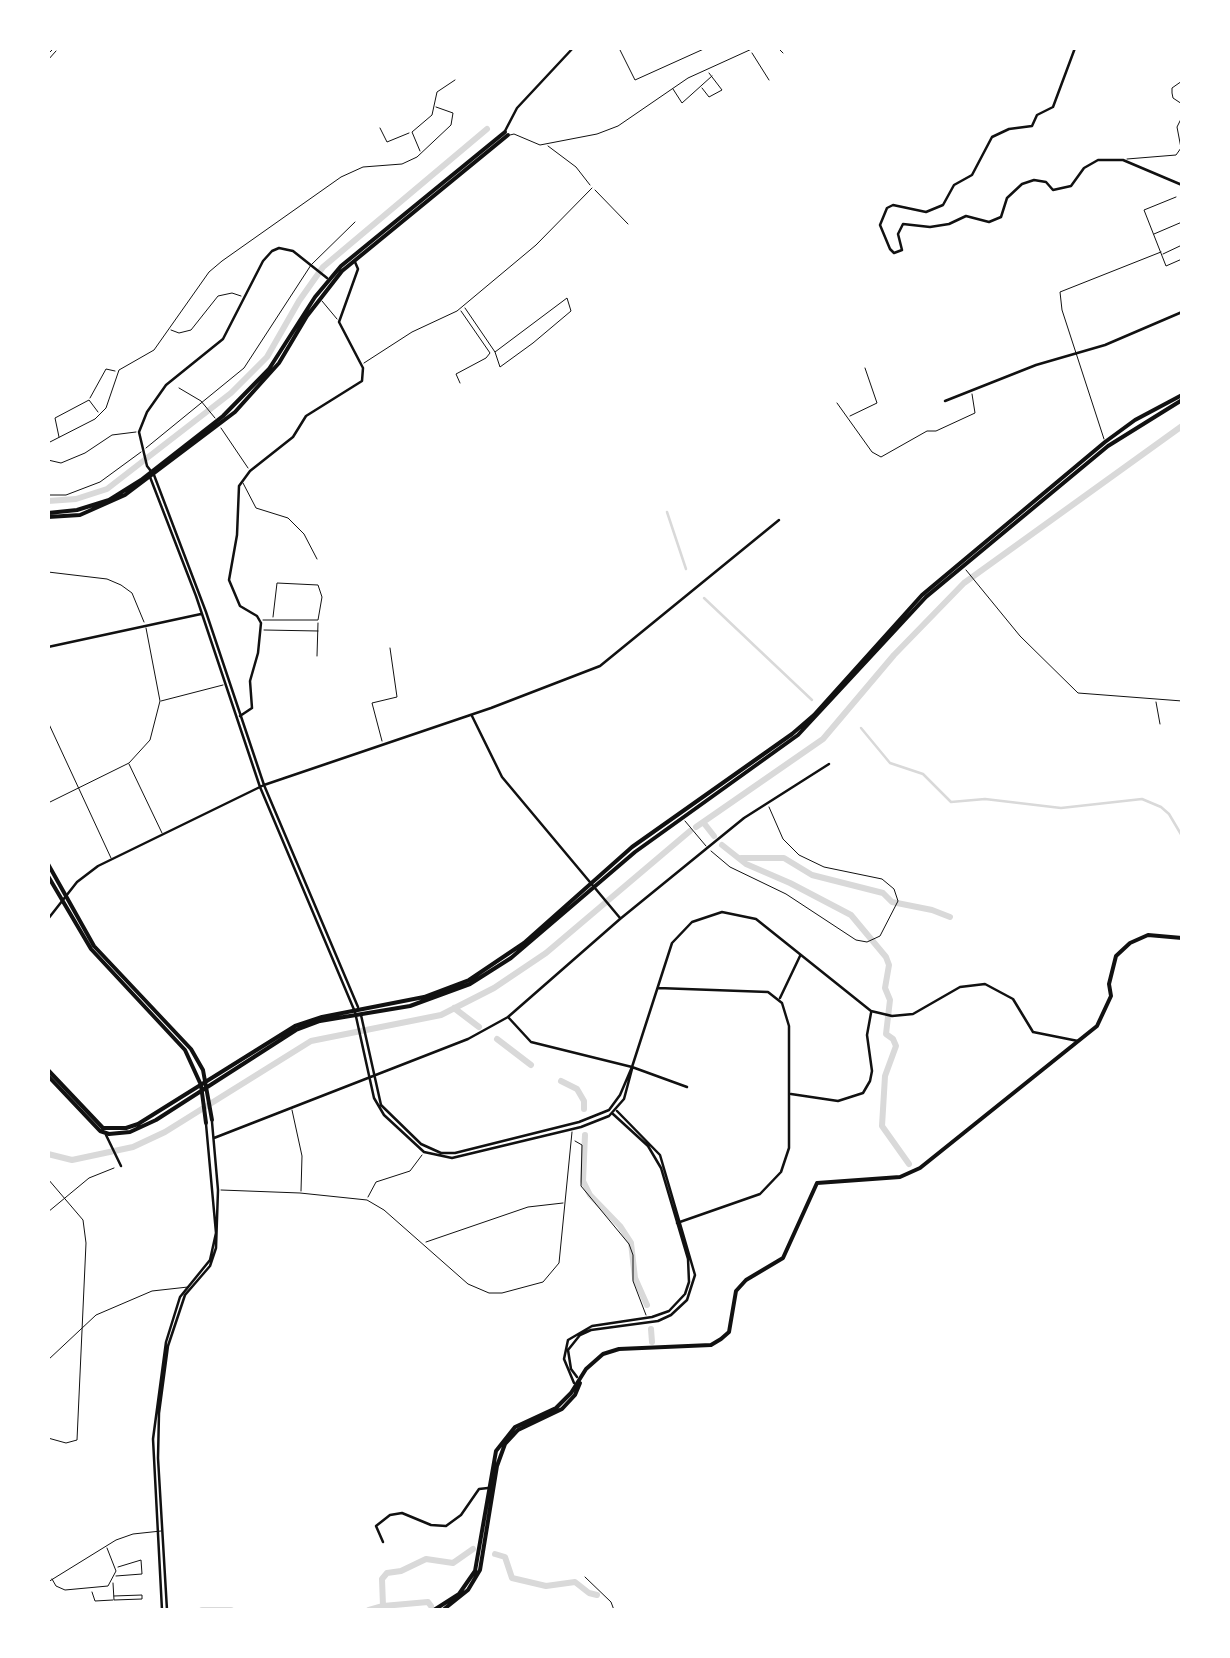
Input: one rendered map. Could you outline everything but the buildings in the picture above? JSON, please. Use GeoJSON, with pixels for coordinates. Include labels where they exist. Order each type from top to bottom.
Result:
{"type":"FeatureCollection","features":[{"type":"Feature","properties":{"kind":"main road"},"geometry":{"type":"LineString","coordinates":[[48,515],[98,504],[151,475],[218,422],[269,369],[328,280],[507,134]]}},
{"type":"Feature","properties":{"kind":"main road"},"geometry":{"type":"LineString","coordinates":[[48,1073],[106,1131],[134,1126],[295,1026],[358,1017],[438,994],[469,980],[524,943],[593,888],[632,847],[681,816],[814,715],[922,596],[1134,420],[1182,398]]}},
{"type":"Feature","properties":{"kind":"main road"},"geometry":{"type":"LineString","coordinates":[[48,864],[63,898]]}},
{"type":"Feature","properties":{"kind":"main road"},"geometry":{"type":"LineString","coordinates":[[48,876],[94,946],[191,1048],[204,1086],[209,1121]]}},
{"type":"Feature","properties":{"kind":"main road"},"geometry":{"type":"LineString","coordinates":[[444,1610],[453,1608],[480,1570],[496,1466],[505,1444],[518,1430],[562,1409],[596,1358],[612,1350],[710,1345],[721,1339],[730,1332],[736,1292],[746,1280],[782,1258],[817,1182],[900,1177],[920,1168],[1098,1026],[1111,996],[1108,984],[1116,956],[1130,943],[1148,935],[1182,938]]}},
{"type":"Feature","properties":{"kind":"main road"},"geometry":{"type":"LineString","coordinates":[[434,1610],[459,1594],[475,1571],[496,1452],[508,1434],[556,1408],[578,1384]]}},
{"type":"Feature","properties":{"kind":"street"},"geometry":{"type":"LineString","coordinates":[[573,48],[517,108],[507,123],[507,134],[545,145],[597,134],[618,126],[673,89],[753,49],[769,80]]}},
{"type":"Feature","properties":{"kind":"street"},"geometry":{"type":"LineString","coordinates":[[619,48],[636,80],[706,48]]}},
{"type":"Feature","properties":{"kind":"street"},"geometry":{"type":"LineString","coordinates":[[778,48],[783,53]]}},
{"type":"Feature","properties":{"kind":"street"},"geometry":{"type":"LineString","coordinates":[[1075,48],[1054,108],[1037,115],[1032,126],[992,136],[972,176],[954,185],[944,205],[926,212],[893,205],[886,208],[880,225],[890,249],[898,254],[904,246],[898,234],[903,224],[930,227],[966,216],[989,222],[1001,217],[1006,198],[1022,184],[1034,180],[1059,190],[1071,186],[1084,168],[1098,160],[1176,155],[1181,152],[1177,127],[1182,118]]}},
{"type":"Feature","properties":{"kind":"street"},"geometry":{"type":"LineString","coordinates":[[48,54],[55,49]]}},
{"type":"Feature","properties":{"kind":"street"},"geometry":{"type":"LineString","coordinates":[[48,60],[55,49]]}},
{"type":"Feature","properties":{"kind":"street"},"geometry":{"type":"LineString","coordinates":[[701,86],[709,98],[722,90],[708,70]]}},
{"type":"Feature","properties":{"kind":"street"},"geometry":{"type":"LineString","coordinates":[[673,89],[682,103],[712,76]]}},
{"type":"Feature","properties":{"kind":"street"},"geometry":{"type":"LineString","coordinates":[[380,128],[387,142],[412,132],[432,115],[438,92],[455,80]]}},
{"type":"Feature","properties":{"kind":"street"},"geometry":{"type":"LineString","coordinates":[[1182,81],[1172,88],[1173,98],[1182,104]]}},
{"type":"Feature","properties":{"kind":"street"},"geometry":{"type":"LineString","coordinates":[[48,442],[89,424],[106,408],[118,372],[154,350],[209,272],[356,170],[402,164],[421,153],[451,125],[453,113],[436,108]]}},
{"type":"Feature","properties":{"kind":"street"},"geometry":{"type":"LineString","coordinates":[[412,132],[421,153]]}},
{"type":"Feature","properties":{"kind":"street"},"geometry":{"type":"LineString","coordinates":[[545,145],[576,167],[628,224]]}},
{"type":"Feature","properties":{"kind":"street"},"geometry":{"type":"LineString","coordinates":[[1123,160],[1182,185]]}},
{"type":"Feature","properties":{"kind":"street"},"geometry":{"type":"LineString","coordinates":[[362,365],[412,332],[461,307],[536,245],[592,188]]}},
{"type":"Feature","properties":{"kind":"street"},"geometry":{"type":"LineString","coordinates":[[1176,197],[1144,210],[1166,266],[1182,259]]}},
{"type":"Feature","properties":{"kind":"street"},"geometry":{"type":"LineString","coordinates":[[48,495],[66,495],[100,482],[143,453],[244,368],[311,265],[355,222]]}},
{"type":"Feature","properties":{"kind":"street"},"geometry":{"type":"LineString","coordinates":[[1154,234],[1182,222]]}},
{"type":"Feature","properties":{"kind":"street"},"geometry":{"type":"LineString","coordinates":[[1106,444],[1060,292],[1182,245]]}},
{"type":"Feature","properties":{"kind":"street"},"geometry":{"type":"LineString","coordinates":[[262,786],[206,612],[147,466],[140,432],[147,412],[166,385],[223,339],[263,260],[272,251],[293,250],[328,280]]}},
{"type":"Feature","properties":{"kind":"street"},"geometry":{"type":"LineString","coordinates":[[339,322],[358,269],[353,258]]}},
{"type":"Feature","properties":{"kind":"street"},"geometry":{"type":"LineString","coordinates":[[170,329],[180,333],[192,330],[224,293],[244,297]]}},
{"type":"Feature","properties":{"kind":"street"},"geometry":{"type":"LineString","coordinates":[[317,298],[328,305],[339,322],[362,365],[362,381],[306,416],[284,446],[242,481],[237,496],[237,535],[229,580],[240,606],[260,620],[318,620]]}},
{"type":"Feature","properties":{"kind":"street"},"geometry":{"type":"LineString","coordinates":[[461,307],[495,352],[500,367],[534,344],[570,311],[567,298],[495,352]]}},
{"type":"Feature","properties":{"kind":"street"},"geometry":{"type":"LineString","coordinates":[[460,383],[456,374],[490,352],[461,307]]}},
{"type":"Feature","properties":{"kind":"street"},"geometry":{"type":"LineString","coordinates":[[945,401],[1105,345],[1182,312]]}},
{"type":"Feature","properties":{"kind":"street"},"geometry":{"type":"LineString","coordinates":[[59,437],[55,418],[89,400],[106,368],[118,372]]}},
{"type":"Feature","properties":{"kind":"street"},"geometry":{"type":"LineString","coordinates":[[847,417],[877,402],[865,368]]}},
{"type":"Feature","properties":{"kind":"street"},"geometry":{"type":"LineString","coordinates":[[179,388],[212,414],[250,471]]}},
{"type":"Feature","properties":{"kind":"street"},"geometry":{"type":"LineString","coordinates":[[837,403],[872,452],[881,457],[926,431],[936,431],[975,413],[972,391]]}},
{"type":"Feature","properties":{"kind":"street"},"geometry":{"type":"LineString","coordinates":[[89,400],[99,415]]}},
{"type":"Feature","properties":{"kind":"street"},"geometry":{"type":"LineString","coordinates":[[48,460],[62,463],[112,435],[140,432]]}},
{"type":"Feature","properties":{"kind":"street"},"geometry":{"type":"LineString","coordinates":[[151,475],[262,786],[358,1017],[371,1079],[381,1104],[425,1150],[452,1158],[571,1126],[612,1110],[632,1067],[672,943],[682,929],[705,915],[740,913],[756,919],[871,1010],[892,1016],[913,1014],[960,987],[986,984],[1013,999],[1033,1032],[1078,1041]]}},
{"type":"Feature","properties":{"kind":"street"},"geometry":{"type":"LineString","coordinates":[[242,481],[256,508],[288,518],[304,534],[317,559]]}},
{"type":"Feature","properties":{"kind":"street"},"geometry":{"type":"LineString","coordinates":[[48,919],[85,874],[262,786],[472,715],[600,666],[779,520]]}},
{"type":"Feature","properties":{"kind":"street"},"geometry":{"type":"LineString","coordinates":[[962,565],[1020,636],[1078,693],[1182,701]]}},
{"type":"Feature","properties":{"kind":"street"},"geometry":{"type":"LineString","coordinates":[[48,572],[107,578],[132,593],[146,626],[160,701],[150,740],[128,764],[48,803]]}},
{"type":"Feature","properties":{"kind":"street"},"geometry":{"type":"LineString","coordinates":[[274,617],[278,582],[318,585],[322,602],[317,656]]}},
{"type":"Feature","properties":{"kind":"street"},"geometry":{"type":"LineString","coordinates":[[48,647],[202,613]]}},
{"type":"Feature","properties":{"kind":"street"},"geometry":{"type":"LineString","coordinates":[[240,716],[252,708],[250,680],[258,653],[260,620]]}},
{"type":"Feature","properties":{"kind":"street"},"geometry":{"type":"LineString","coordinates":[[260,630],[318,631]]}},
{"type":"Feature","properties":{"kind":"street"},"geometry":{"type":"LineString","coordinates":[[383,744],[372,703],[397,697],[390,648]]}},
{"type":"Feature","properties":{"kind":"street"},"geometry":{"type":"LineString","coordinates":[[160,701],[226,684]]}},
{"type":"Feature","properties":{"kind":"street"},"geometry":{"type":"LineString","coordinates":[[1156,699],[1160,724]]}},
{"type":"Feature","properties":{"kind":"street"},"geometry":{"type":"LineString","coordinates":[[472,715],[502,777],[620,919]]}},
{"type":"Feature","properties":{"kind":"street"},"geometry":{"type":"LineString","coordinates":[[48,722],[111,858]]}},
{"type":"Feature","properties":{"kind":"street"},"geometry":{"type":"LineString","coordinates":[[128,764],[162,833]]}},
{"type":"Feature","properties":{"kind":"street"},"geometry":{"type":"LineString","coordinates":[[214,1138],[371,1079],[468,1039],[508,1017],[707,848],[829,764]]}},
{"type":"Feature","properties":{"kind":"street"},"geometry":{"type":"LineString","coordinates":[[681,816],[707,848],[730,867],[786,894],[856,940],[874,940],[898,901],[894,889],[882,879],[824,867],[799,855],[783,839],[768,804]]}},
{"type":"Feature","properties":{"kind":"street"},"geometry":{"type":"LineString","coordinates":[[779,1000],[800,954]]}},
{"type":"Feature","properties":{"kind":"street"},"geometry":{"type":"LineString","coordinates":[[656,988],[763,991],[779,1000],[790,1026],[789,1148],[785,1165],[777,1178],[751,1198],[679,1222]]}},
{"type":"Feature","properties":{"kind":"street"},"geometry":{"type":"LineString","coordinates":[[789,1094],[838,1101],[863,1093],[872,1071],[867,1035],[871,1010]]}},
{"type":"Feature","properties":{"kind":"street"},"geometry":{"type":"LineString","coordinates":[[508,1017],[532,1042],[632,1067],[688,1087]]}},
{"type":"Feature","properties":{"kind":"street"},"geometry":{"type":"LineString","coordinates":[[292,1110],[302,1156],[300,1193]]}},
{"type":"Feature","properties":{"kind":"street"},"geometry":{"type":"LineString","coordinates":[[578,1384],[568,1350],[580,1335],[658,1321],[686,1300],[695,1275],[660,1155],[612,1110]]}},
{"type":"Feature","properties":{"kind":"street"},"geometry":{"type":"LineString","coordinates":[[164,1610],[158,1413],[168,1346],[185,1295],[210,1266],[216,1248],[214,1138],[209,1121]]}},
{"type":"Feature","properties":{"kind":"street"},"geometry":{"type":"LineString","coordinates":[[209,1121],[216,1190]]}},
{"type":"Feature","properties":{"kind":"street"},"geometry":{"type":"LineString","coordinates":[[216,1190],[366,1200],[384,1210],[468,1284],[478,1290],[502,1293],[535,1286],[550,1277],[559,1263],[571,1126]]}},
{"type":"Feature","properties":{"kind":"street"},"geometry":{"type":"LineString","coordinates":[[106,1131],[121,1166]]}},
{"type":"Feature","properties":{"kind":"street"},"geometry":{"type":"LineString","coordinates":[[572,1138],[582,1146],[584,1192],[612,1220],[633,1256],[633,1281],[647,1318]]}},
{"type":"Feature","properties":{"kind":"street"},"geometry":{"type":"LineString","coordinates":[[366,1200],[376,1182],[410,1171],[425,1150]]}},
{"type":"Feature","properties":{"kind":"street"},"geometry":{"type":"LineString","coordinates":[[48,1212],[90,1178],[114,1168]]}},
{"type":"Feature","properties":{"kind":"street"},"geometry":{"type":"LineString","coordinates":[[48,1179],[83,1220],[85,1229],[76,1440],[66,1443],[48,1438]]}},
{"type":"Feature","properties":{"kind":"street"},"geometry":{"type":"LineString","coordinates":[[424,1244],[528,1207],[566,1203]]}},
{"type":"Feature","properties":{"kind":"street"},"geometry":{"type":"LineString","coordinates":[[578,1384],[570,1378],[564,1359],[568,1340],[592,1326],[669,1311],[685,1294],[690,1269],[679,1222]]}},
{"type":"Feature","properties":{"kind":"street"},"geometry":{"type":"LineString","coordinates":[[48,1360],[96,1315],[152,1291],[189,1287]]}},
{"type":"Feature","properties":{"kind":"street"},"geometry":{"type":"LineString","coordinates":[[384,1542],[376,1526],[390,1515],[402,1513],[431,1526],[446,1526],[461,1515],[479,1489],[488,1488]]}},
{"type":"Feature","properties":{"kind":"street"},"geometry":{"type":"LineString","coordinates":[[48,1582],[106,1544],[133,1534],[160,1531]]}},
{"type":"Feature","properties":{"kind":"street"},"geometry":{"type":"LineString","coordinates":[[91,1588],[95,1601],[114,1598],[115,1568],[106,1544]]}},
{"type":"Feature","properties":{"kind":"street"},"geometry":{"type":"LineString","coordinates":[[100,1588],[114,1578],[142,1574],[141,1560],[115,1568]]}},
{"type":"Feature","properties":{"kind":"street"},"geometry":{"type":"LineString","coordinates":[[585,1577],[611,1602],[614,1610]]}},
{"type":"Feature","properties":{"kind":"street"},"geometry":{"type":"LineString","coordinates":[[52,1579],[60,1589],[113,1588]]}},
{"type":"Feature","properties":{"kind":"waterway"},"geometry":{"type":"LineString","coordinates":[[48,501],[76,499],[107,489],[231,393],[267,357],[323,267],[487,129]]}},
{"type":"Feature","properties":{"kind":"waterway"},"geometry":{"type":"LineString","coordinates":[[696,827],[823,739],[894,655],[964,583],[1182,426]]}},
{"type":"Feature","properties":{"kind":"waterway"},"geometry":{"type":"LineString","coordinates":[[667,512],[686,569]]}},
{"type":"Feature","properties":{"kind":"waterway"},"geometry":{"type":"LineString","coordinates":[[704,598],[812,700]]}},
{"type":"Feature","properties":{"kind":"waterway"},"geometry":{"type":"LineString","coordinates":[[861,728],[890,763],[923,774],[951,802],[985,799],[1061,808],[1142,799],[1169,814],[1182,836]]}},
{"type":"Feature","properties":{"kind":"waterway"},"geometry":{"type":"LineString","coordinates":[[703,822],[714,836]]}},
{"type":"Feature","properties":{"kind":"waterway"},"geometry":{"type":"LineString","coordinates":[[48,1154],[72,1160],[133,1147],[165,1132],[311,1041],[441,1015],[494,988],[546,953],[690,831]]}},
{"type":"Feature","properties":{"kind":"waterway"},"geometry":{"type":"LineString","coordinates":[[722,845],[746,864],[851,915],[886,957],[889,965],[885,988],[890,1000],[886,1034],[896,1046],[885,1076],[882,1126],[909,1164]]}},
{"type":"Feature","properties":{"kind":"waterway"},"geometry":{"type":"LineString","coordinates":[[741,858],[784,858],[812,875],[883,893],[892,902],[950,917]]}},
{"type":"Feature","properties":{"kind":"waterway"},"geometry":{"type":"LineString","coordinates":[[454,1008],[479,1027]]}},
{"type":"Feature","properties":{"kind":"waterway"},"geometry":{"type":"LineString","coordinates":[[497,1039],[531,1065]]}},
{"type":"Feature","properties":{"kind":"waterway"},"geometry":{"type":"LineString","coordinates":[[561,1081],[577,1089],[584,1109]]}},
{"type":"Feature","properties":{"kind":"waterway"},"geometry":{"type":"LineString","coordinates":[[585,1135],[583,1181],[590,1195],[631,1243],[635,1278],[647,1305]]}},
{"type":"Feature","properties":{"kind":"waterway"},"geometry":{"type":"LineString","coordinates":[[651,1329],[652,1342]]}},
{"type":"Feature","properties":{"kind":"waterway"},"geometry":{"type":"LineString","coordinates":[[383,1606],[382,1579],[387,1573],[426,1559],[453,1563],[473,1549]]}},
{"type":"Feature","properties":{"kind":"waterway"},"geometry":{"type":"LineString","coordinates":[[495,1554],[505,1557],[512,1578],[546,1586],[575,1582],[597,1595]]}},
{"type":"Feature","properties":{"kind":"waterway"},"geometry":{"type":"LineString","coordinates":[[369,1610],[428,1602],[431,1606]]}},
{"type":"Feature","properties":{"kind":"waterway"},"geometry":{"type":"LineString","coordinates":[[202,1610],[231,1610]]}}]}
